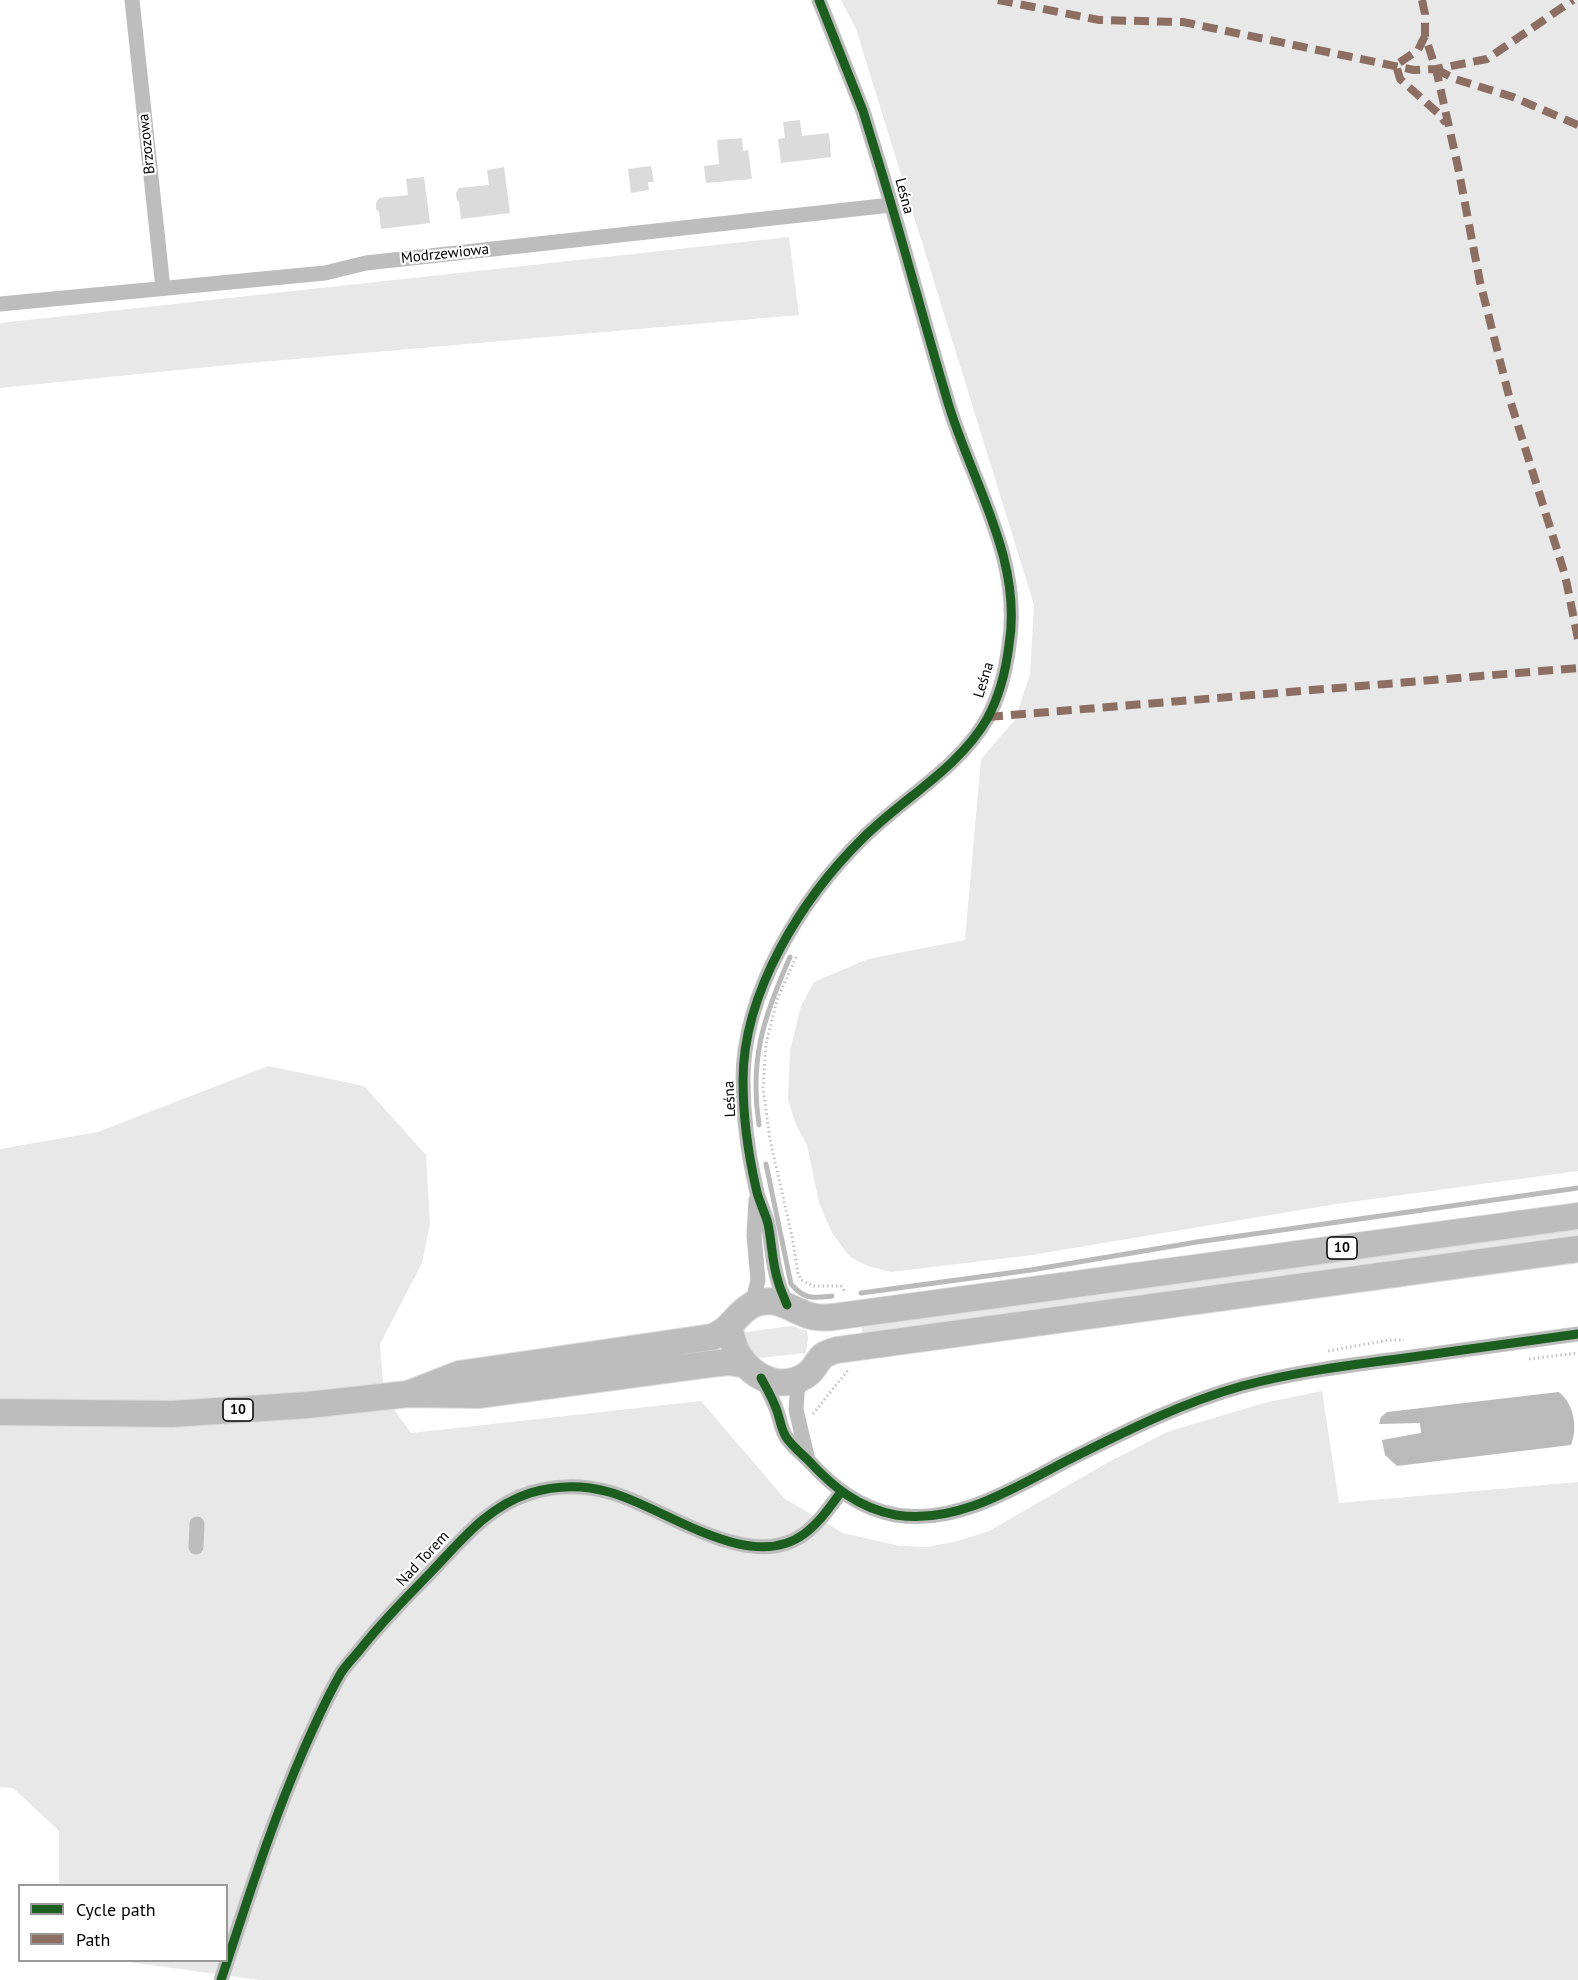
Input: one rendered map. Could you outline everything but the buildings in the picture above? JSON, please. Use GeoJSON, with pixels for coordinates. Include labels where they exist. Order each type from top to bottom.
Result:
{"type":"FeatureCollection","features":[{"type":"Feature","properties":{"kind":"highway","name":"10"},"geometry":{"type":"LineString","coordinates":[[408,1394],[459,1374],[701,1339],[723,1333],[752,1305],[768,1301],[776,1301],[820,1318],[833,1317],[1578,1216]]}},
{"type":"Feature","properties":{"kind":"highway","name":"10"},"geometry":{"type":"LineString","coordinates":[[0,1412],[172,1414],[308,1406],[408,1394],[478,1395],[729,1362],[781,1382],[798,1379],[810,1372],[824,1355],[837,1350],[1578,1249]]}},
{"type":"Feature","properties":{"kind":"highway"},"geometry":{"type":"LineString","coordinates":[[796,1310],[813,1323],[817,1331],[820,1359]]}},
{"type":"Feature","properties":{"kind":"highway"},"geometry":{"type":"LineString","coordinates":[[729,1327],[737,1352],[753,1371]]}},
{"type":"Feature","properties":{"kind":"street","name":"Brzozowa"},"geometry":{"type":"LineString","coordinates":[[132,0],[163,288]]}},
{"type":"Feature","properties":{"kind":"street","name":"Leśna"},"geometry":{"type":"LineString","coordinates":[[796,1310],[777,1280],[768,1224],[756,1191],[748,1144],[743,1079],[746,1040],[753,1012],[794,925],[815,893],[863,837],[949,765],[975,736],[988,717],[999,690],[1010,644],[1012,604],[1006,566],[992,521],[950,409],[862,111],[819,0]]}},
{"type":"Feature","properties":{"kind":"street","name":"Modrzewiowa"},"geometry":{"type":"LineString","coordinates":[[0,304],[325,273],[366,263],[891,205]]}},
{"type":"Feature","properties":{"kind":"street","name":"Leśna"},"geometry":{"type":"LineString","coordinates":[[752,1305],[758,1281],[754,1235],[756,1191]]}},
{"type":"Feature","properties":{"kind":"street"},"geometry":{"type":"LineString","coordinates":[[753,1371],[777,1408],[785,1435],[822,1477],[859,1503],[895,1515],[928,1516],[976,1505],[1140,1424],[1199,1400],[1242,1386],[1354,1364],[1578,1335]]}},
{"type":"Feature","properties":{"kind":"street"},"geometry":{"type":"LineString","coordinates":[[798,1379],[796,1410],[808,1460]]}},
{"type":"Feature","properties":{"kind":"street","name":"Nad Torem"},"geometry":{"type":"LineString","coordinates":[[228,1959],[257,1870],[292,1777],[342,1671],[373,1632],[485,1516],[507,1502],[532,1492],[557,1487],[586,1487],[635,1501],[711,1536],[737,1544],[760,1547],[783,1544],[803,1535],[828,1511],[841,1492]]}},
{"type":"Feature","properties":{"kind":"street"},"geometry":{"type":"LineString","coordinates":[[196,1547],[197,1524]]}},
{"type":"Feature","properties":{"kind":"street","name":"Nad Torem"},"geometry":{"type":"LineString","coordinates":[[221,1980],[227,1962]]}},
{"type":"Feature","properties":{"kind":"path"},"geometry":{"type":"LineString","coordinates":[[794,925],[796,959],[777,1000],[766,1044],[763,1088],[769,1130],[798,1273],[801,1280],[813,1286],[841,1286],[847,1297]]}},
{"type":"Feature","properties":{"kind":"shaded area"},"geometry":{"type":"Polygon","coordinates":[[[841,0],[1578,0],[1578,1171],[1336,1204],[1032,1255],[891,1272],[868,1266],[850,1257],[832,1233],[819,1203],[807,1145],[797,1127],[788,1100],[790,1051],[801,1006],[814,982],[868,959],[965,940],[981,759],[1015,720],[1030,674],[1034,605],[856,29],[841,0]]]}},
{"type":"Feature","properties":{"kind":"shaded area"},"geometry":{"type":"Polygon","coordinates":[[[789,237],[799,315],[238,364],[0,388],[0,323],[789,237]]]}},
{"type":"Feature","properties":{"kind":"shaded area"},"geometry":{"type":"Polygon","coordinates":[[[268,1066],[364,1086],[426,1155],[430,1224],[422,1263],[380,1344],[384,1396],[411,1433],[701,1401],[785,1499],[843,1533],[900,1546],[927,1547],[958,1541],[989,1531],[1107,1463],[1167,1432],[1264,1403],[1322,1391],[1339,1503],[1578,1482],[1578,1980],[260,1980],[128,1962],[228,1962],[228,1884],[59,1884],[59,1831],[13,1788],[0,1787],[0,1149],[98,1132],[268,1066]]]}},
{"type":"Feature","properties":{"kind":"shaded area"},"geometry":{"type":"Polygon","coordinates":[[[1578,1227],[1578,1239],[863,1336],[861,1325],[1578,1227]]]}},
{"type":"Feature","properties":{"kind":"shaded area"},"geometry":{"type":"Polygon","coordinates":[[[792,1326],[807,1331],[806,1353],[759,1358],[752,1353],[743,1340],[746,1332],[792,1326]]]}},
{"type":"Feature","properties":{"kind":"shaded area"},"geometry":{"type":"Polygon","coordinates":[[[1559,1392],[1568,1403],[1573,1417],[1574,1431],[1571,1445],[1397,1466],[1385,1455],[1382,1440],[1421,1433],[1420,1423],[1379,1424],[1381,1417],[1387,1412],[1559,1392]]]}},
{"type":"Feature","properties":{"kind":"waterway"},"geometry":{"type":"LineString","coordinates":[[759,1125],[756,1079],[761,1038],[773,999],[790,957]]}},
{"type":"Feature","properties":{"kind":"waterway"},"geometry":{"type":"LineString","coordinates":[[766,1164],[791,1284],[800,1293],[809,1297],[832,1296]]}},
{"type":"Feature","properties":{"kind":"waterway"},"geometry":{"type":"LineString","coordinates":[[861,1293],[1031,1270],[1197,1242],[1578,1188]]}},
{"type":"Feature","properties":{"kind":"marked path"},"geometry":{"type":"LineString","coordinates":[[998,0],[1099,20],[1183,22],[1414,70],[1436,69],[1487,59],[1573,0]]}},
{"type":"Feature","properties":{"kind":"marked path"},"geometry":{"type":"LineString","coordinates":[[1422,0],[1425,14],[1425,36],[1436,69],[1458,167],[1480,282],[1510,400],[1565,575],[1578,639]]}},
{"type":"Feature","properties":{"kind":"marked path"},"geometry":{"type":"LineString","coordinates":[[1425,36],[1418,50],[1396,65],[1400,79],[1446,123]]}},
{"type":"Feature","properties":{"kind":"marked path"},"geometry":{"type":"LineString","coordinates":[[1436,69],[1455,79],[1513,97],[1578,125]]}},
{"type":"Feature","properties":{"kind":"marked path"},"geometry":{"type":"LineString","coordinates":[[988,717],[1578,668]]}},
{"type":"Feature","properties":{"kind":"cycle path"},"geometry":{"type":"LineString","coordinates":[[787,1305],[776,1274],[768,1224],[757,1192],[746,1134],[743,1080],[746,1047],[753,1014],[780,948],[798,918],[840,862],[879,823],[946,768],[975,737],[987,719],[1004,674],[1011,614],[1009,583],[993,523],[949,406],[863,111],[819,0]]}},
{"type":"Feature","properties":{"kind":"cycle path"},"geometry":{"type":"LineString","coordinates":[[761,1378],[774,1402],[786,1437],[827,1479],[858,1502],[882,1512],[919,1517],[964,1509],[985,1501],[1153,1419],[1242,1386],[1323,1369],[1578,1334]]}},
{"type":"Feature","properties":{"kind":"cycle path"},"geometry":{"type":"LineString","coordinates":[[228,1959],[292,1777],[312,1730],[341,1673],[394,1610],[465,1536],[488,1516],[515,1499],[540,1490],[560,1487],[590,1488],[631,1500],[706,1534],[758,1547],[782,1545],[804,1534],[819,1520],[841,1492]]}},
{"type":"Feature","properties":{"kind":"cycle path"},"geometry":{"type":"LineString","coordinates":[[221,1980],[227,1962]]}}]}
